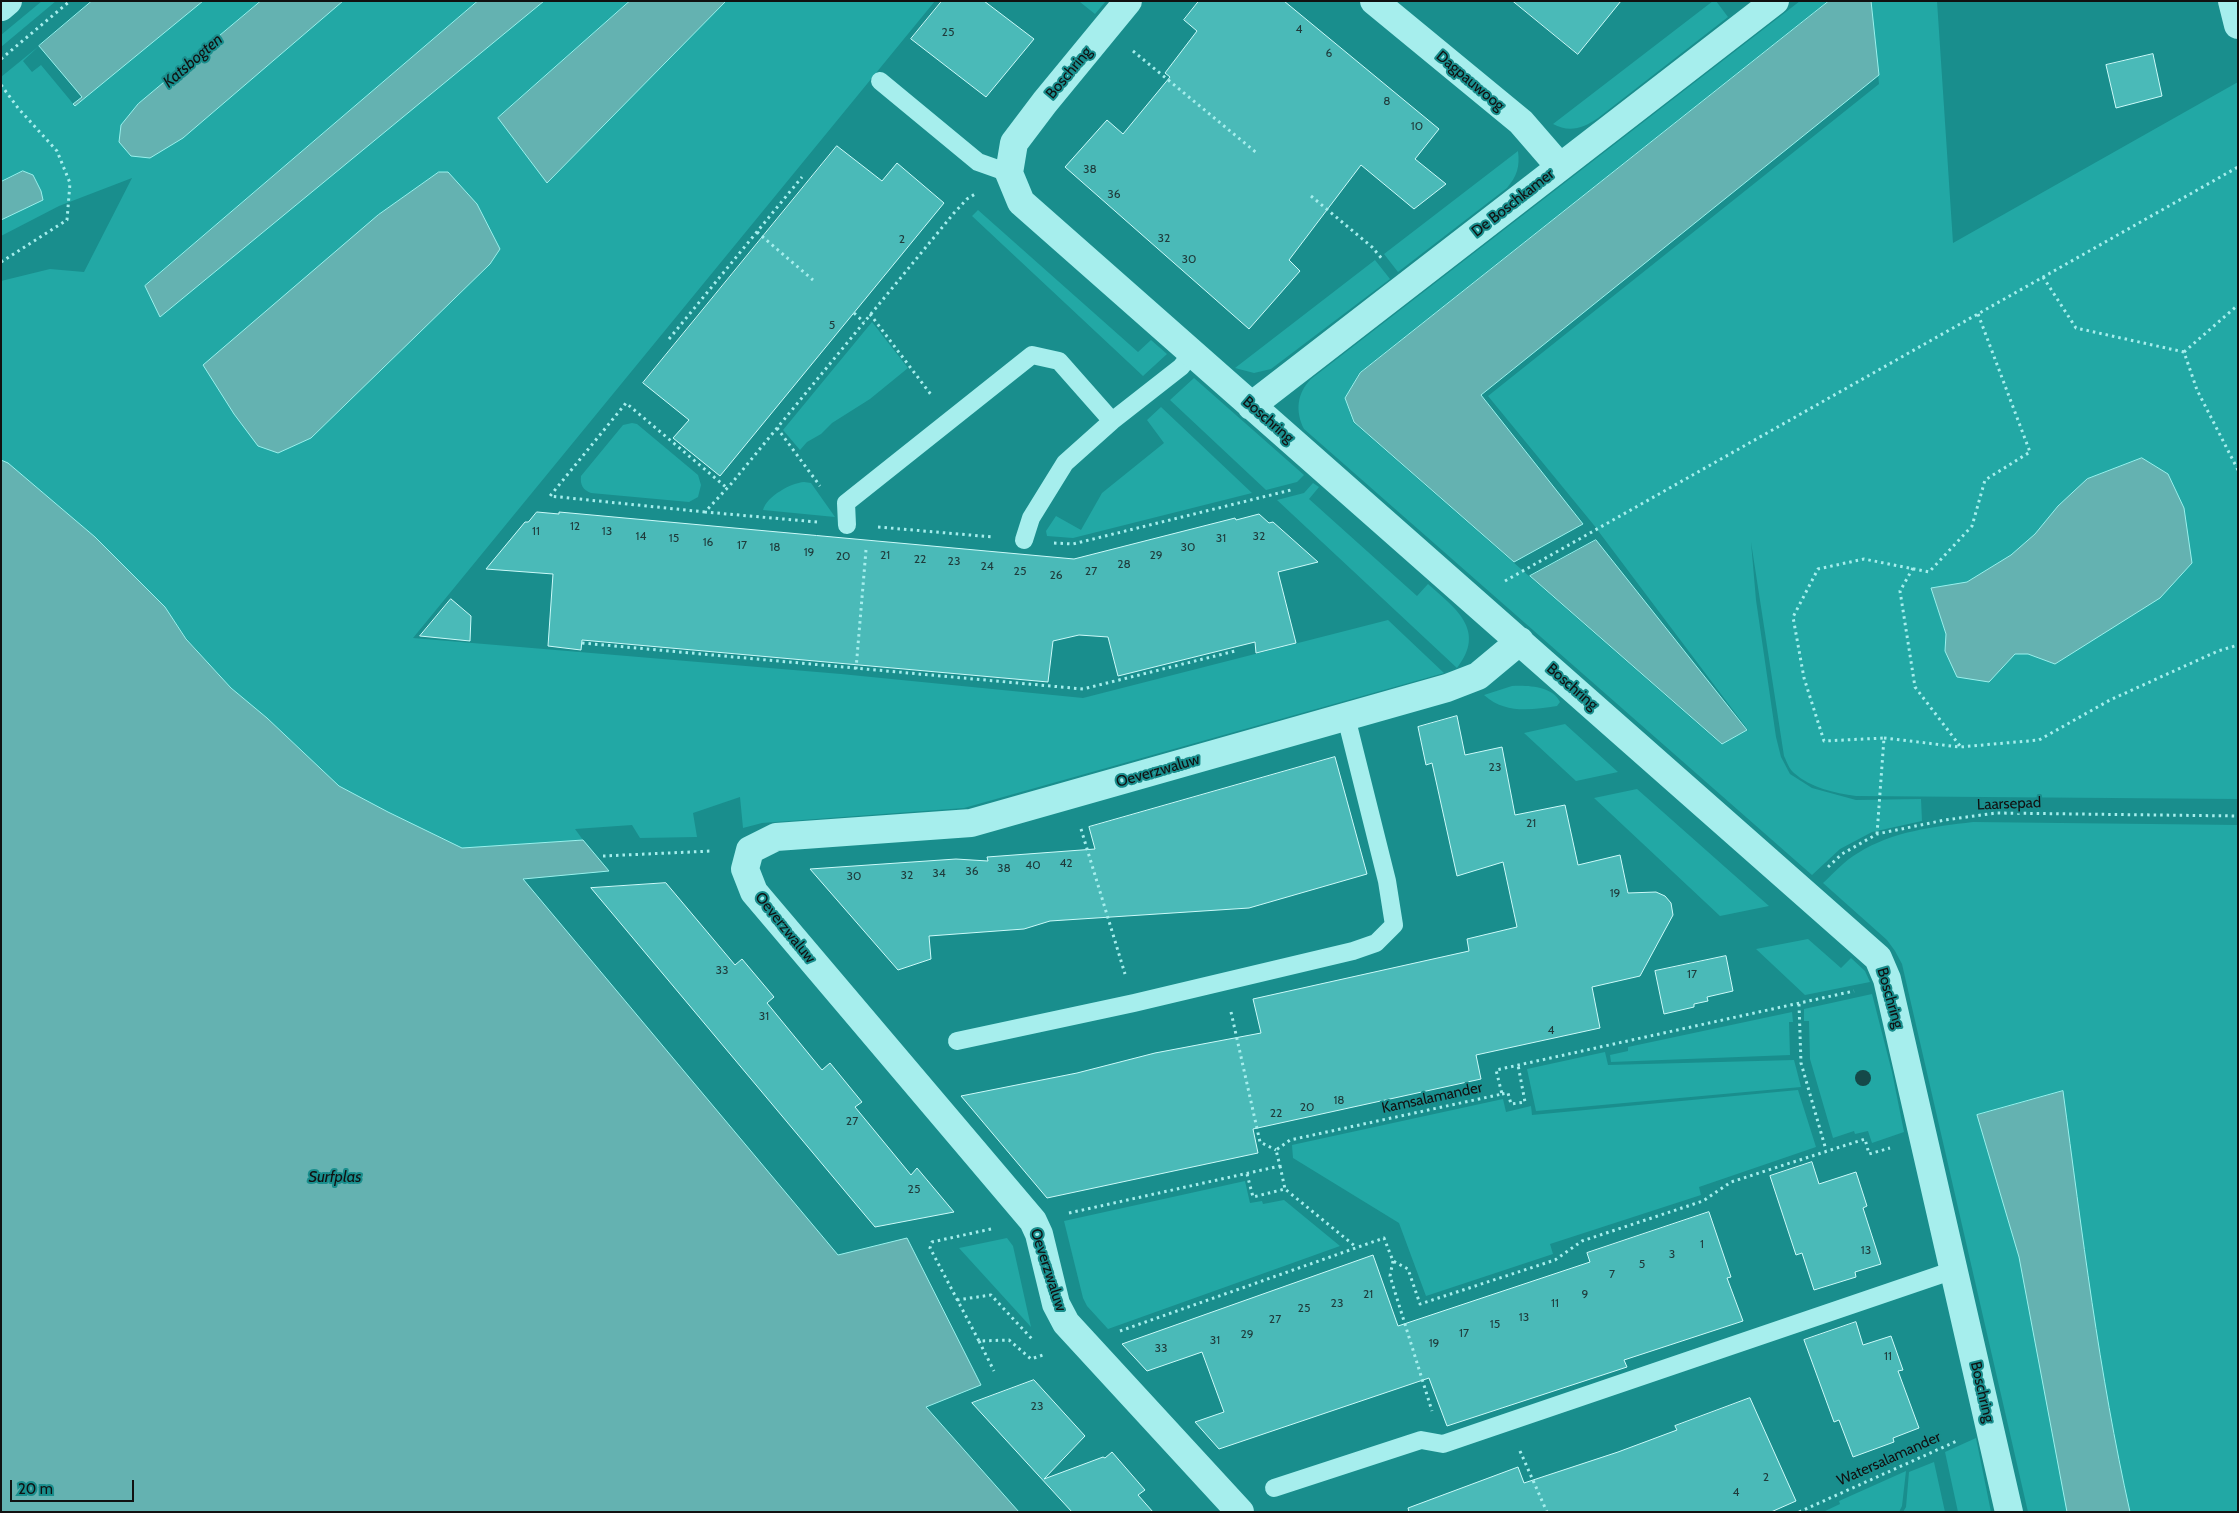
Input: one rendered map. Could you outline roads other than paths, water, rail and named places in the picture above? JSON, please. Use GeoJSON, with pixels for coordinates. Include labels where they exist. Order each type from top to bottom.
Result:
{"type":"FeatureCollection","features":[{"type":"Feature","properties":{"kind":"street"},"geometry":{"type":"LineString","coordinates":[[1,7],[8,1]]}},
{"type":"Feature","properties":{"kind":"street","name":"Boschring"},"geometry":{"type":"LineString","coordinates":[[1128,1],[1014,143],[1009,172],[1021,202],[1878,958],[1888,983],[2009,1512]]}},
{"type":"Feature","properties":{"kind":"street","name":"Dagpauwoog"},"geometry":{"type":"LineString","coordinates":[[1374,1],[1521,122],[1560,167]]}},
{"type":"Feature","properties":{"kind":"street","name":"De Boschkamer"},"geometry":{"type":"LineString","coordinates":[[1251,406],[1775,1]]}},
{"type":"Feature","properties":{"kind":"street"},"geometry":{"type":"LineString","coordinates":[[2232,1],[2238,25]]}},
{"type":"Feature","properties":{"kind":"street","name":"Oeverzwaluw"},"geometry":{"type":"LineString","coordinates":[[1240,1512],[1066,1323],[1056,1304],[1040,1234],[1032,1222],[754,892],[745,869],[750,850],[776,837],[971,823],[1447,688],[1478,676],[1520,641]]}},
{"type":"Feature","properties":{"kind":"lane"},"geometry":{"type":"LineString","coordinates":[[880,81],[978,162],[1009,172]]}},
{"type":"Feature","properties":{"kind":"lane"},"geometry":{"type":"LineString","coordinates":[[1024,540],[1031,518],[1065,463],[1112,421],[1181,367],[1192,353]]}},
{"type":"Feature","properties":{"kind":"lane"},"geometry":{"type":"LineString","coordinates":[[847,525],[846,503],[1032,356],[1059,361],[1112,421]]}},
{"type":"Feature","properties":{"kind":"lane"},"geometry":{"type":"LineString","coordinates":[[957,1041],[1224,982],[1353,951],[1376,943],[1394,924],[1387,881],[1346,717]]}},
{"type":"Feature","properties":{"kind":"lane"},"geometry":{"type":"LineString","coordinates":[[1274,1488],[1420,1440],[1443,1444],[1954,1270]]}},
{"type":"Feature","properties":{"kind":"water"},"geometry":{"type":"Polygon","coordinates":[[[92,1],[203,1],[75,106],[73,104],[82,97],[39,46],[92,1]]]}},
{"type":"Feature","properties":{"kind":"water","name":"Katsbogten"},"geometry":{"type":"Polygon","coordinates":[[[261,1],[343,1],[183,138],[150,158],[131,156],[119,142],[121,125],[138,104],[261,1]]]}},
{"type":"Feature","properties":{"kind":"water"},"geometry":{"type":"Polygon","coordinates":[[[478,1],[544,1],[160,317],[145,286],[478,1]]]}},
{"type":"Feature","properties":{"kind":"water"},"geometry":{"type":"Polygon","coordinates":[[[630,1],[726,1],[547,183],[498,118],[630,1]]]}},
{"type":"Feature","properties":{"kind":"water"},"geometry":{"type":"Polygon","coordinates":[[[1829,1],[1871,1],[1879,75],[1481,395],[1583,524],[1514,562],[1354,422],[1345,398],[1360,373],[1829,1]]]}},
{"type":"Feature","properties":{"kind":"water"},"geometry":{"type":"Polygon","coordinates":[[[23,171],[33,175],[43,200],[1,220],[1,182],[23,171]]]}},
{"type":"Feature","properties":{"kind":"water"},"geometry":{"type":"Polygon","coordinates":[[[439,172],[448,172],[477,204],[500,249],[490,264],[311,438],[278,453],[258,446],[234,414],[203,365],[378,215],[439,172]]]}},
{"type":"Feature","properties":{"kind":"water"},"geometry":{"type":"Polygon","coordinates":[[[2142,458],[2168,474],[2184,508],[2192,563],[2160,598],[2055,664],[2028,654],[2015,654],[1989,682],[1957,677],[1945,651],[1946,634],[1931,588],[1967,582],[2011,555],[2035,534],[2058,506],[2087,479],[2142,458]]]}},
{"type":"Feature","properties":{"kind":"water","name":"Surfplas"},"geometry":{"type":"Polygon","coordinates":[[[1,460],[8,463],[95,537],[165,607],[186,639],[231,688],[267,718],[339,786],[462,848],[583,840],[609,871],[523,879],[838,1255],[907,1238],[981,1385],[926,1407],[1019,1512],[1,1512],[1,460]]]}},
{"type":"Feature","properties":{"kind":"water"},"geometry":{"type":"Polygon","coordinates":[[[1596,540],[1747,730],[1722,744],[1530,576],[1596,540]]]}},
{"type":"Feature","properties":{"kind":"water"},"geometry":{"type":"Polygon","coordinates":[[[2063,1091],[2100,1355],[2130,1512],[2067,1512],[2019,1257],[1977,1115],[2063,1091]]]}}]}
